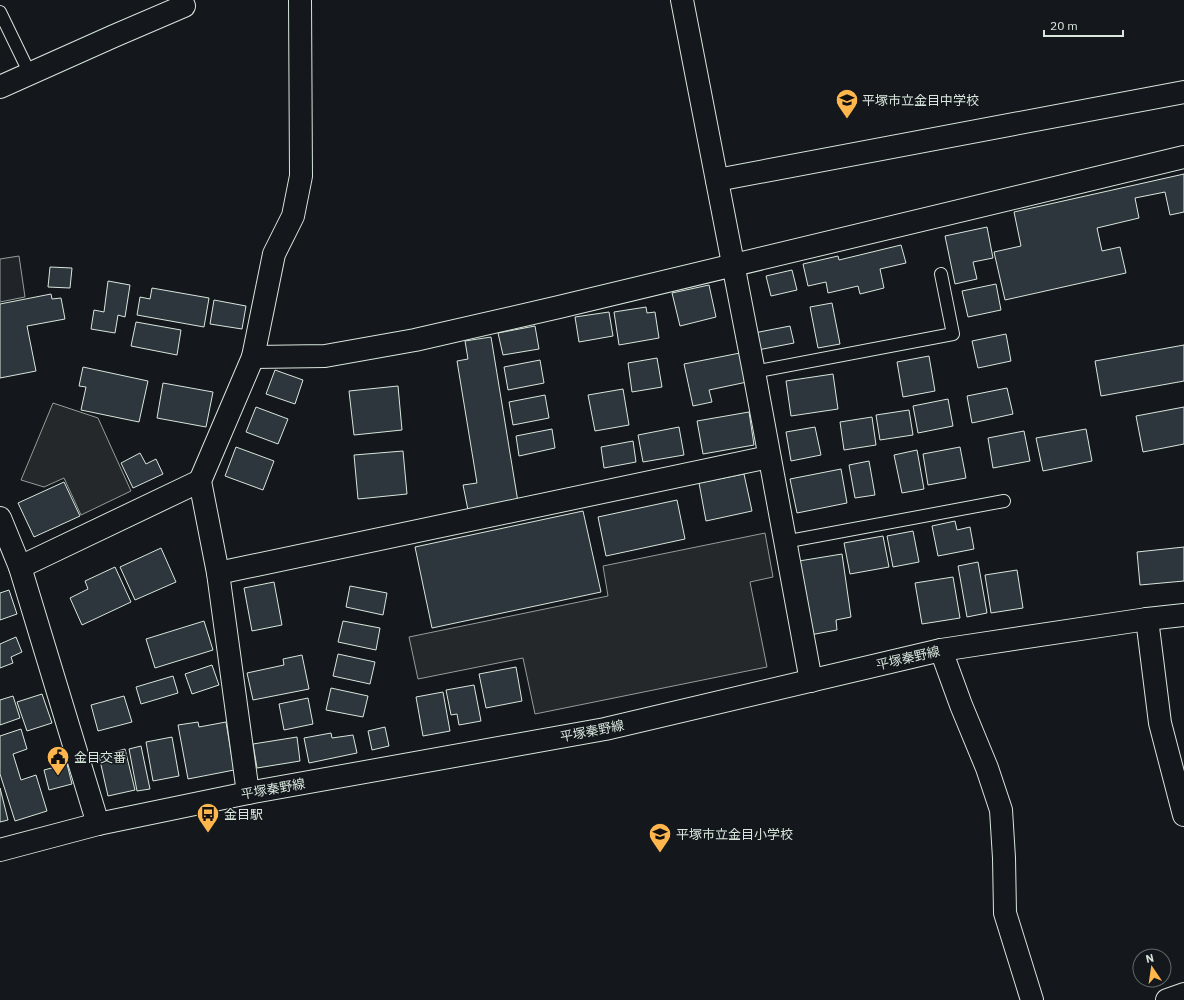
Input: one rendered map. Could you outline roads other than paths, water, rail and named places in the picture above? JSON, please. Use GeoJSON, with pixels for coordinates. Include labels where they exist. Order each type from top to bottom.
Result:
{"type":"FeatureCollection","features":[{"type":"Feature","properties":{"kind":"street"},"geometry":{"type":"LineString","coordinates":[[248,793],[218,573],[200,481],[253,357],[274,254],[293,216],[301,176],[300,0]]}},
{"type":"Feature","properties":{"kind":"street"},"geometry":{"type":"LineString","coordinates":[[682,0],[754,372],[784,542],[811,681]]}},
{"type":"Feature","properties":{"kind":"street"},"geometry":{"type":"LineString","coordinates":[[0,88],[184,6]]}},
{"type":"Feature","properties":{"kind":"street"},"geometry":{"type":"LineString","coordinates":[[717,180],[1184,92]]}},
{"type":"Feature","properties":{"kind":"street"},"geometry":{"type":"LineString","coordinates":[[253,357],[325,356],[416,340],[1184,157]]}},
{"type":"Feature","properties":{"kind":"street"},"geometry":{"type":"LineString","coordinates":[[218,573],[769,457]]}},
{"type":"Feature","properties":{"kind":"street"},"geometry":{"type":"LineString","coordinates":[[20,567],[200,481]]}},
{"type":"Feature","properties":{"kind":"street"},"geometry":{"type":"LineString","coordinates":[[0,518],[20,567],[98,824]]}},
{"type":"Feature","properties":{"kind":"street","name":"平塚秦野線"},"geometry":{"type":"LineString","coordinates":[[0,850],[98,824],[248,793],[605,729],[941,650],[1147,619],[1184,615]]}},
{"type":"Feature","properties":{"kind":"street"},"geometry":{"type":"LineString","coordinates":[[1147,619],[1160,723],[1184,815]]}},
{"type":"Feature","properties":{"kind":"street"},"geometry":{"type":"LineString","coordinates":[[941,650],[961,705],[987,768],[1001,810],[1005,913],[1032,1000]]}},
{"type":"Feature","properties":{"kind":"street"},"geometry":{"type":"LineString","coordinates":[[1167,1000],[1184,994]]}},
{"type":"Feature","properties":{"kind":"lane"},"geometry":{"type":"LineString","coordinates":[[0,12],[30,74]]}},
{"type":"Feature","properties":{"kind":"lane"},"geometry":{"type":"LineString","coordinates":[[754,372],[953,334],[941,274]]}},
{"type":"Feature","properties":{"kind":"lane"},"geometry":{"type":"LineString","coordinates":[[784,542],[1004,501]]}},
{"type":"Feature","properties":{"kind":"place","name":"平塚市立金目中学校"},"geometry":{"type":"Point","coordinates":[847,120]}},
{"type":"Feature","properties":{"kind":"place","name":"金目交番"},"geometry":{"type":"Point","coordinates":[58,776]}},
{"type":"Feature","properties":{"kind":"place","name":"金目駅"},"geometry":{"type":"Point","coordinates":[208,834]}},
{"type":"Feature","properties":{"kind":"place","name":"平塚市立金目小学校"},"geometry":{"type":"Point","coordinates":[660,854]}}]}
